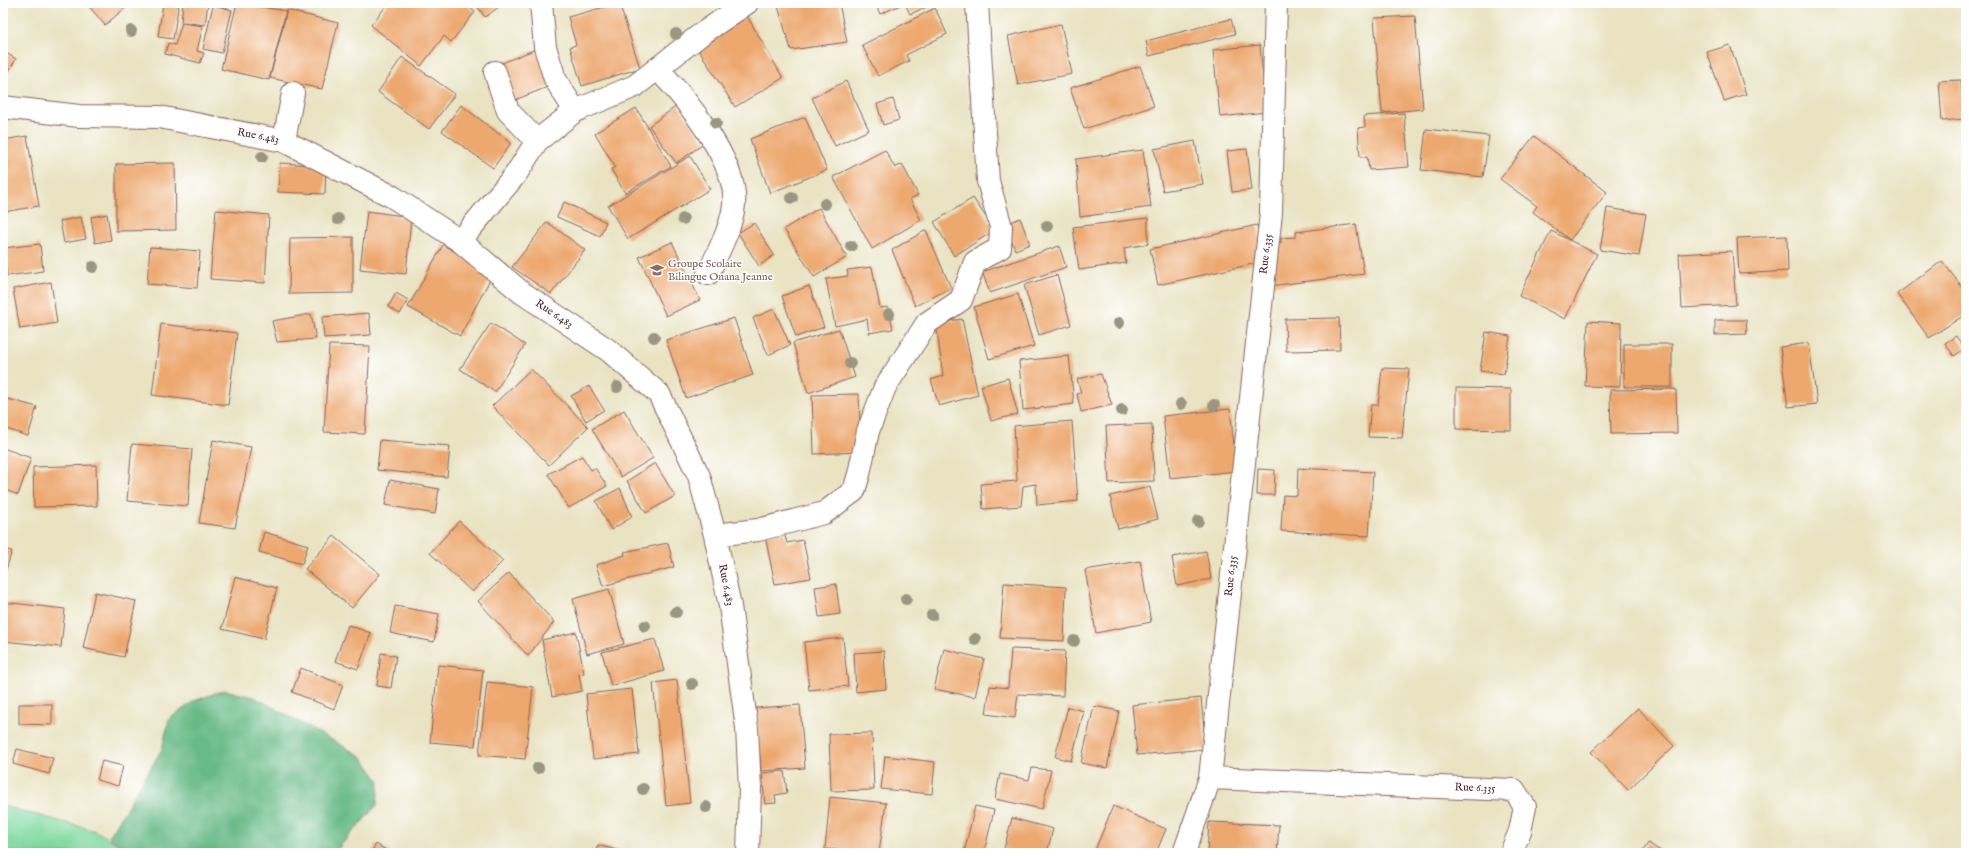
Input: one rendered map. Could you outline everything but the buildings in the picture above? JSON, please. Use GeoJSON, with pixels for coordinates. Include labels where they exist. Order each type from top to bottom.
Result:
{"type":"FeatureCollection","features":[{"type":"Feature","properties":{"kind":"street"},"geometry":{"type":"LineString","coordinates":[[460,240],[516,174],[537,140],[575,111],[635,86],[700,35],[747,3]]}},
{"type":"Feature","properties":{"kind":"street"},"geometry":{"type":"LineString","coordinates":[[715,535],[758,530],[824,513],[854,491],[868,431],[885,387],[927,323],[961,300],[975,262],[1000,248],[1001,228],[988,181],[977,3]]}},
{"type":"Feature","properties":{"kind":"street","name":"Rue 6.335"},"geometry":{"type":"LineString","coordinates":[[1276,3],[1271,213],[1210,778],[1514,790],[1525,807],[1520,831],[1511,853]]}},
{"type":"Feature","properties":{"kind":"street"},"geometry":{"type":"LineString","coordinates":[[544,4],[545,47],[555,79],[575,111]]}},
{"type":"Feature","properties":{"kind":"street"},"geometry":{"type":"LineString","coordinates":[[658,69],[686,99],[705,125],[726,166],[735,196],[731,220],[720,249],[708,274]]}},
{"type":"Feature","properties":{"kind":"street"},"geometry":{"type":"LineString","coordinates":[[494,72],[508,111],[537,140]]}},
{"type":"Feature","properties":{"kind":"street"},"geometry":{"type":"LineString","coordinates":[[284,140],[293,93]]}},
{"type":"Feature","properties":{"kind":"street","name":"Rue 6.483"},"geometry":{"type":"LineString","coordinates":[[3,107],[79,116],[159,117],[284,140],[393,197],[460,240],[521,292],[608,350],[659,394],[699,476],[715,535],[730,606],[747,728],[750,788],[748,853]]}},
{"type":"Feature","properties":{"kind":"street"},"geometry":{"type":"LineString","coordinates":[[1184,853],[1210,778]]}},
{"type":"Feature","properties":{"kind":"green space"},"geometry":{"type":"Polygon","coordinates":[[[224,690],[254,697],[361,756],[379,781],[377,805],[334,853],[132,853],[109,837],[162,749],[169,719],[194,701],[224,690]]]}},
{"type":"Feature","properties":{"kind":"green space"},"geometry":{"type":"Polygon","coordinates":[[[3,806],[96,831],[132,853],[3,853],[3,806]]]}},
{"type":"Feature","properties":{"kind":"place","name":"Groupe Scolaire Bilingue Onana Jeanne"},"geometry":{"type":"Point","coordinates":[657,270]}}]}
